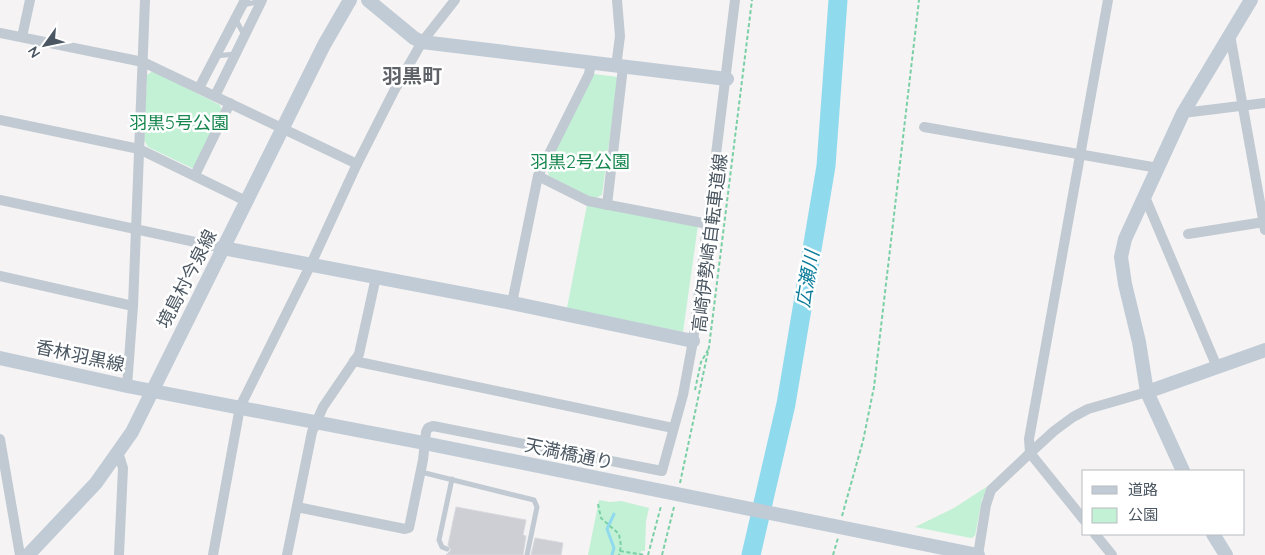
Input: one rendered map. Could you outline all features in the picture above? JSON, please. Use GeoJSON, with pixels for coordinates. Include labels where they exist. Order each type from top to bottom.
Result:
{"type":"FeatureCollection","features":[{"type":"Feature","properties":{"kind":"street"},"geometry":{"type":"LineString","coordinates":[[22,38],[30,0]]}},
{"type":"Feature","properties":{"kind":"street"},"geometry":{"type":"LineString","coordinates":[[127,386],[133,306],[145,0]]}},
{"type":"Feature","properties":{"kind":"street","name":"境島村今泉線"},"geometry":{"type":"LineString","coordinates":[[28,555],[96,483],[132,432],[324,45],[350,0]]}},
{"type":"Feature","properties":{"kind":"street"},"geometry":{"type":"LineString","coordinates":[[368,0],[414,38],[422,42],[727,79]]}},
{"type":"Feature","properties":{"kind":"street"},"geometry":{"type":"LineString","coordinates":[[213,555],[240,407],[394,91],[422,42],[455,0]]}},
{"type":"Feature","properties":{"kind":"street"},"geometry":{"type":"LineString","coordinates":[[607,205],[619,67],[620,36],[617,0]]}},
{"type":"Feature","properties":{"kind":"street"},"geometry":{"type":"LineString","coordinates":[[297,507],[405,529],[409,528],[426,432],[428,428],[433,426],[662,471],[683,395],[693,341],[727,79],[735,0]]}},
{"type":"Feature","properties":{"kind":"street"},"geometry":{"type":"LineString","coordinates":[[1082,518],[1030,453],[1029,439],[1108,0]]}},
{"type":"Feature","properties":{"kind":"street"},"geometry":{"type":"LineString","coordinates":[[1183,470],[1147,392],[1139,342],[1125,284],[1121,257],[1125,239],[1183,113],[1251,0]]}},
{"type":"Feature","properties":{"kind":"street"},"geometry":{"type":"LineString","coordinates":[[215,96],[262,1]]}},
{"type":"Feature","properties":{"kind":"street"},"geometry":{"type":"LineString","coordinates":[[199,88],[243,2]]}},
{"type":"Feature","properties":{"kind":"street"},"geometry":{"type":"LineString","coordinates":[[0,32],[22,38],[98,51],[143,62],[357,164]]}},
{"type":"Feature","properties":{"kind":"street"},"geometry":{"type":"LineString","coordinates":[[1188,234],[1264,226],[1230,35]]}},
{"type":"Feature","properties":{"kind":"street"},"geometry":{"type":"LineString","coordinates":[[512,303],[538,176],[589,74],[592,63]]}},
{"type":"Feature","properties":{"kind":"street"},"geometry":{"type":"LineString","coordinates":[[195,175],[230,103]]}},
{"type":"Feature","properties":{"kind":"street"},"geometry":{"type":"LineString","coordinates":[[1183,113],[1265,103]]}},
{"type":"Feature","properties":{"kind":"street"},"geometry":{"type":"LineString","coordinates":[[0,120],[139,149],[246,201]]}},
{"type":"Feature","properties":{"kind":"street"},"geometry":{"type":"LineString","coordinates":[[924,127],[1158,168]]}},
{"type":"Feature","properties":{"kind":"street"},"geometry":{"type":"LineString","coordinates":[[538,176],[588,201],[708,224]]}},
{"type":"Feature","properties":{"kind":"street"},"geometry":{"type":"LineString","coordinates":[[1145,197],[1217,367]]}},
{"type":"Feature","properties":{"kind":"street"},"geometry":{"type":"LineString","coordinates":[[0,200],[223,248],[512,303],[693,341]]}},
{"type":"Feature","properties":{"kind":"street"},"geometry":{"type":"LineString","coordinates":[[0,276],[133,306]]}},
{"type":"Feature","properties":{"kind":"street"},"geometry":{"type":"LineString","coordinates":[[287,555],[312,432],[322,407],[359,354],[376,277]]}},
{"type":"Feature","properties":{"kind":"street"},"geometry":{"type":"LineString","coordinates":[[978,555],[986,505],[991,490],[1054,431],[1073,417],[1088,409],[1147,392],[1265,350]]}},
{"type":"Feature","properties":{"kind":"street","name":"香林羽黒線"},"geometry":{"type":"LineString","coordinates":[[0,358],[152,390]]}},
{"type":"Feature","properties":{"kind":"street"},"geometry":{"type":"LineString","coordinates":[[354,361],[673,428]]}},
{"type":"Feature","properties":{"kind":"street","name":"天満橋通り"},"geometry":{"type":"LineString","coordinates":[[152,390],[424,443],[838,529],[978,555]]}},
{"type":"Feature","properties":{"kind":"street"},"geometry":{"type":"LineString","coordinates":[[0,440],[20,555]]}},
{"type":"Feature","properties":{"kind":"street"},"geometry":{"type":"LineString","coordinates":[[118,452],[123,468],[119,555]]}},
{"type":"Feature","properties":{"kind":"street"},"geometry":{"type":"LineString","coordinates":[[1096,535],[1112,555]]}},
{"type":"Feature","properties":{"kind":"street"},"geometry":{"type":"LineString","coordinates":[[1214,535],[1226,555]]}},
{"type":"Feature","properties":{"kind":"lane"},"geometry":{"type":"LineString","coordinates":[[243,2],[262,1]]}},
{"type":"Feature","properties":{"kind":"lane"},"geometry":{"type":"LineString","coordinates":[[235,17],[244,36]]}},
{"type":"Feature","properties":{"kind":"lane"},"geometry":{"type":"LineString","coordinates":[[215,56],[236,54]]}},
{"type":"Feature","properties":{"kind":"lane"},"geometry":{"type":"LineString","coordinates":[[420,472],[534,500],[537,507],[527,555]]}},
{"type":"Feature","properties":{"kind":"lane"},"geometry":{"type":"LineString","coordinates":[[447,549],[442,547],[439,540],[452,479]]}},
{"type":"Feature","properties":{"kind":"path","name":"高崎伊勢崎自転車道線"},"geometry":{"type":"LineString","coordinates":[[662,555],[679,496],[709,348],[752,0]]}},
{"type":"Feature","properties":{"kind":"path"},"geometry":{"type":"LineString","coordinates":[[833,555],[838,529],[861,449],[874,387],[919,0]]}},
{"type":"Feature","properties":{"kind":"path"},"geometry":{"type":"LineString","coordinates":[[598,504],[601,518],[619,534],[621,546],[619,555]]}},
{"type":"Feature","properties":{"kind":"path"},"geometry":{"type":"LineString","coordinates":[[620,551],[646,555],[661,506]]}},
{"type":"Feature","properties":{"kind":"green space","name":"羽黒5号公園"},"geometry":{"type":"Polygon","coordinates":[[[153,71],[220,105],[222,111],[197,165],[192,168],[148,147],[144,140],[147,75],[153,71]]]}},
{"type":"Feature","properties":{"kind":"green space","name":"羽黒2号公園"},"geometry":{"type":"Polygon","coordinates":[[[594,74],[618,77],[602,195],[594,199],[549,176],[547,168],[594,74]]]}},
{"type":"Feature","properties":{"kind":"green space"},"geometry":{"type":"Polygon","coordinates":[[[587,205],[698,225],[683,332],[567,308],[587,205]]]}},
{"type":"Feature","properties":{"kind":"green space"},"geometry":{"type":"Polygon","coordinates":[[[991,484],[982,499],[975,536],[971,538],[915,527],[954,508],[991,484]]]}},
{"type":"Feature","properties":{"kind":"green space"},"geometry":{"type":"Polygon","coordinates":[[[599,500],[621,501],[649,508],[646,521],[645,551],[641,551],[640,555],[588,555],[599,500]]]}},
{"type":"Feature","properties":{"kind":"building"},"geometry":{"type":"Polygon","coordinates":[[[456,507],[526,520],[523,535],[526,536],[523,555],[446,555],[451,550],[448,545],[456,507]]]}},
{"type":"Feature","properties":{"kind":"building"},"geometry":{"type":"Polygon","coordinates":[[[535,538],[563,543],[561,555],[531,555],[535,538]]]}},
{"type":"Feature","properties":{"kind":"waterway","name":"広瀬川"},"geometry":{"type":"LineString","coordinates":[[751,555],[786,404],[826,166],[838,0]]}},
{"type":"Feature","properties":{"kind":"waterway"},"geometry":{"type":"LineString","coordinates":[[612,555],[614,548],[607,529],[614,514]]}},
{"type":"Feature","properties":{"kind":"district","name":"羽黒町"},"geometry":{"type":"Point","coordinates":[412,76]}}]}
